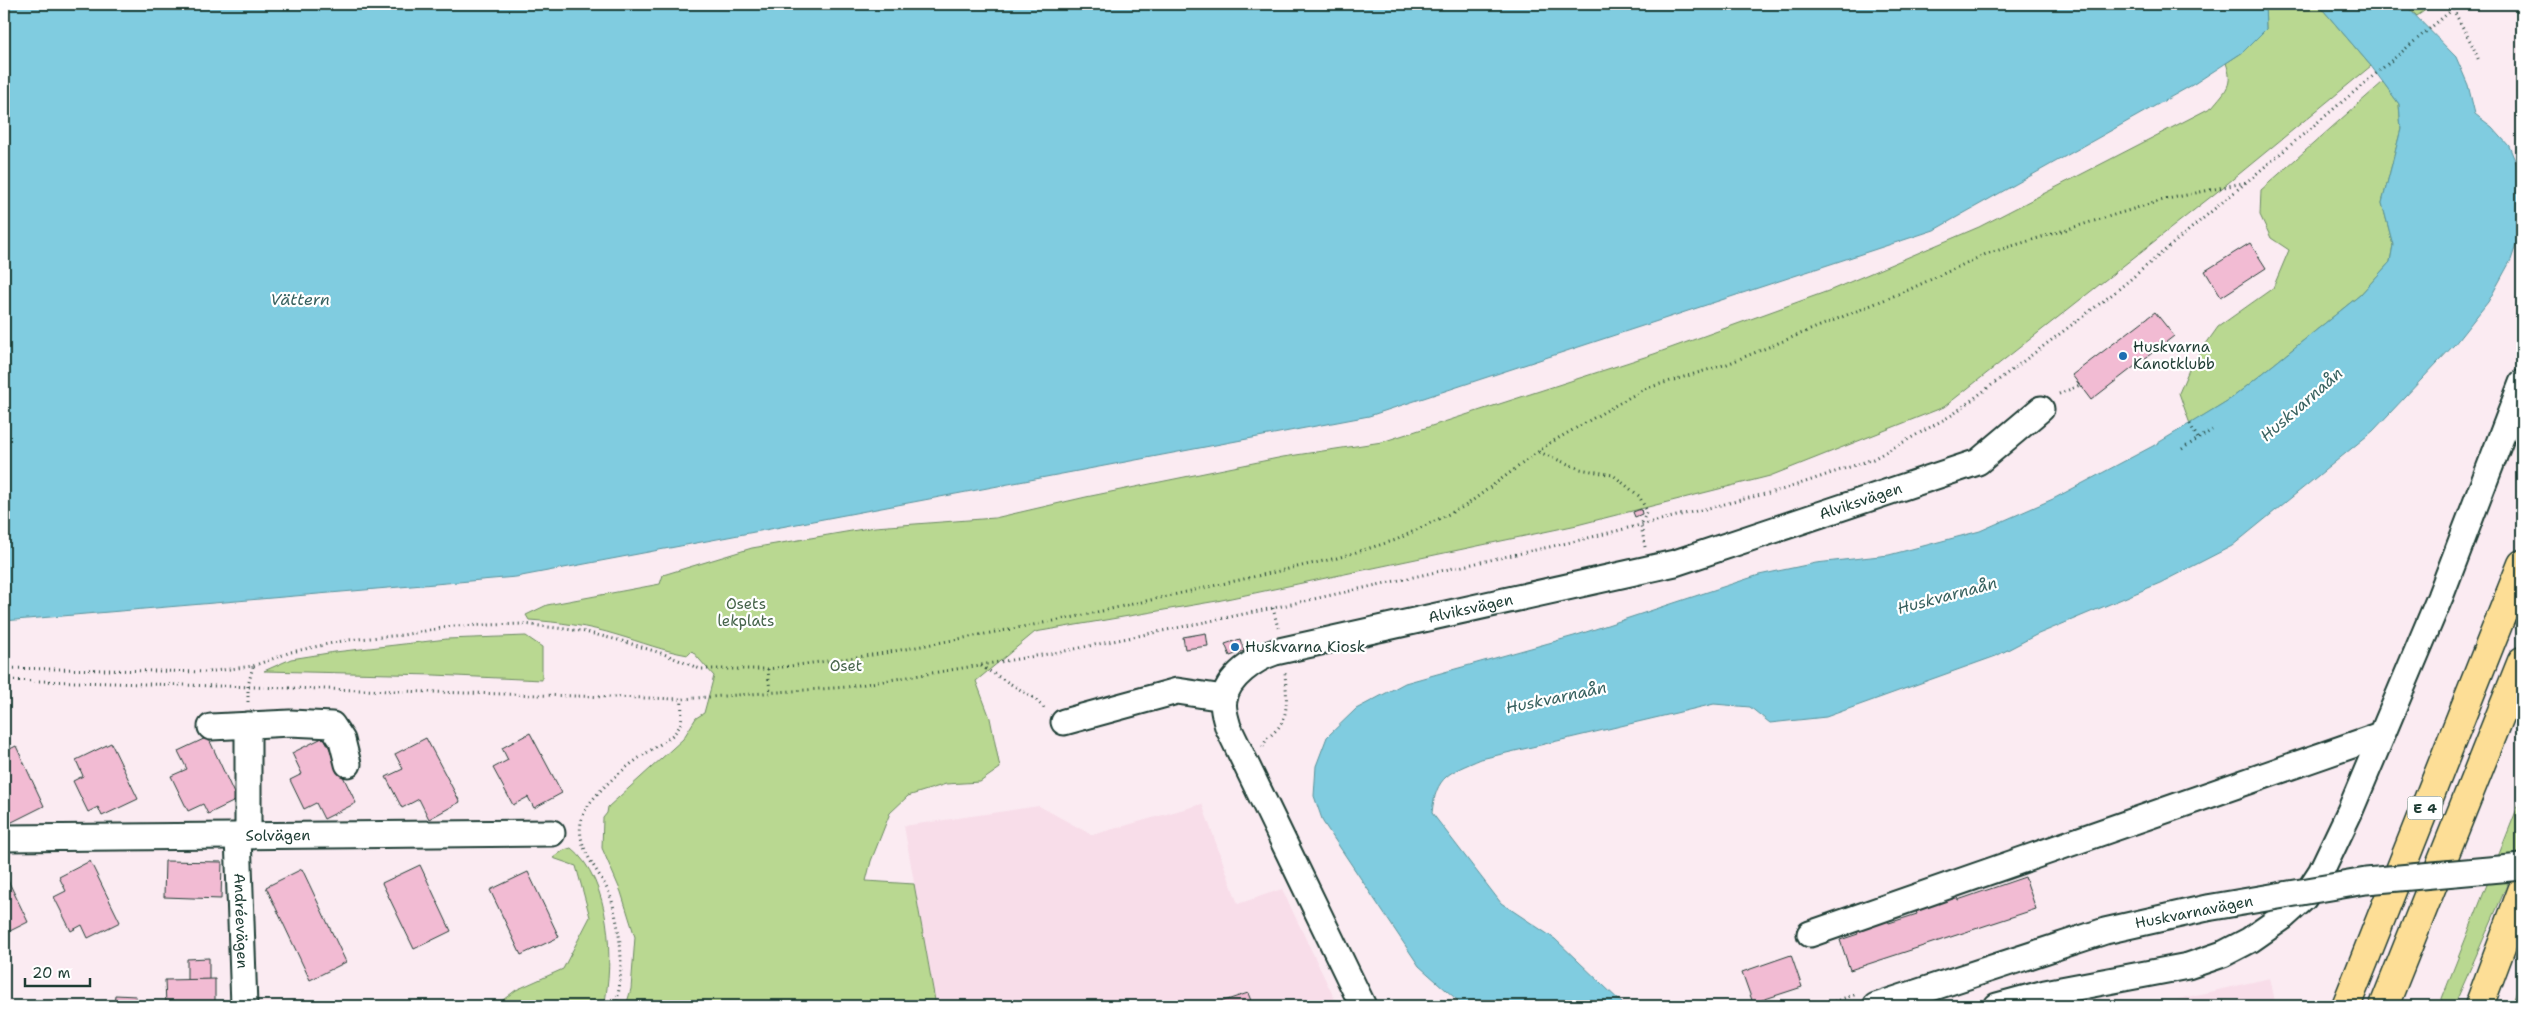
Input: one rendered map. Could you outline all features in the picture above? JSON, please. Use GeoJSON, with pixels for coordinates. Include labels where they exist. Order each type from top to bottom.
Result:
{"type":"FeatureCollection","features":[{"type":"Feature","properties":{"kind":"main road","name":"E 4"},"geometry":{"type":"LineString","coordinates":[[2346,1006],[2522,564]]}},
{"type":"Feature","properties":{"kind":"main road","name":"E 4"},"geometry":{"type":"LineString","coordinates":[[2384,1006],[2522,661]]}},
{"type":"Feature","properties":{"kind":"main road"},"geometry":{"type":"LineString","coordinates":[[2478,1006],[2522,891]]}},
{"type":"Feature","properties":{"kind":"main road"},"geometry":{"type":"LineString","coordinates":[[2391,1006],[2406,952]]}},
{"type":"Feature","properties":{"kind":"street"},"geometry":{"type":"LineString","coordinates":[[1997,1006],[2045,993],[2188,966],[2223,954],[2256,936],[2283,917],[2304,898],[2321,872],[2350,812],[2380,735],[2440,597],[2522,383]]}},
{"type":"Feature","properties":{"kind":"street","name":"Alviksvägen"},"geometry":{"type":"LineString","coordinates":[[1224,698],[1230,686],[1250,665],[1261,657],[1284,650],[1675,563],[1978,462],[2041,409]]}},
{"type":"Feature","properties":{"kind":"street"},"geometry":{"type":"LineString","coordinates":[[1064,722],[1176,691],[1224,698],[1224,714],[1228,728],[1363,1006]]}},
{"type":"Feature","properties":{"kind":"street"},"geometry":{"type":"LineString","coordinates":[[211,727],[248,724],[332,725],[342,740],[348,764]]}},
{"type":"Feature","properties":{"kind":"street","name":"Andréevägen"},"geometry":{"type":"LineString","coordinates":[[244,1006],[243,836],[248,724]]}},
{"type":"Feature","properties":{"kind":"street"},"geometry":{"type":"LineString","coordinates":[[1810,934],[2380,735]]}},
{"type":"Feature","properties":{"kind":"street","name":"Solvägen"},"geometry":{"type":"LineString","coordinates":[[4,838],[552,833]]}},
{"type":"Feature","properties":{"kind":"street","name":"Huskvarnavägen"},"geometry":{"type":"LineString","coordinates":[[1876,1006],[2104,931],[2207,908],[2366,881],[2522,867]]}},
{"type":"Feature","properties":{"kind":"path"},"geometry":{"type":"LineString","coordinates":[[4,680],[682,699],[847,687],[1060,652],[1273,608],[1640,525],[1785,489],[1873,459],[1943,420],[2114,293],[2459,4]]}},
{"type":"Feature","properties":{"kind":"path"},"geometry":{"type":"LineString","coordinates":[[2454,9],[2479,4]]}},
{"type":"Feature","properties":{"kind":"path"},"geometry":{"type":"LineString","coordinates":[[2454,9],[2464,30],[2471,38],[2479,61]]}},
{"type":"Feature","properties":{"kind":"path"},"geometry":{"type":"LineString","coordinates":[[2522,66],[2518,79],[2522,108]]}},
{"type":"Feature","properties":{"kind":"path"},"geometry":{"type":"LineString","coordinates":[[4,668],[207,672],[252,666],[291,652],[346,640],[403,635],[452,626],[524,624],[581,631],[622,641],[664,654],[700,670],[768,670],[968,638],[1075,617],[1337,558],[1396,540],[1466,506],[1550,443],[1644,389],[1727,364],[1908,290],[1986,254],[2163,200],[2248,182]]}},
{"type":"Feature","properties":{"kind":"path"},"geometry":{"type":"LineString","coordinates":[[2190,424],[2198,439]]}},
{"type":"Feature","properties":{"kind":"path"},"geometry":{"type":"LineString","coordinates":[[2182,449],[2212,430]]}},
{"type":"Feature","properties":{"kind":"path"},"geometry":{"type":"LineString","coordinates":[[1538,452],[1580,469],[1613,475],[1639,496],[1647,511],[1640,525]]}},
{"type":"Feature","properties":{"kind":"path"},"geometry":{"type":"LineString","coordinates":[[1261,753],[1264,742],[1279,727],[1285,715],[1284,650],[1273,608]]}},
{"type":"Feature","properties":{"kind":"path"},"geometry":{"type":"LineString","coordinates":[[248,686],[252,666]]}},
{"type":"Feature","properties":{"kind":"path"},"geometry":{"type":"LineString","coordinates":[[981,666],[1034,698],[1043,709],[1064,722]]}},
{"type":"Feature","properties":{"kind":"path"},"geometry":{"type":"LineString","coordinates":[[768,670],[770,693]]}},
{"type":"Feature","properties":{"kind":"path"},"geometry":{"type":"LineString","coordinates":[[616,1006],[622,975],[621,944],[607,888],[586,853],[582,840],[580,829],[582,816],[590,804],[624,769],[669,739],[680,725],[682,699]]}},
{"type":"Feature","properties":{"kind":"shaded area"},"geometry":{"type":"Polygon","coordinates":[[[1202,804],[1238,904],[1282,889],[1338,1006],[936,1006],[904,826],[1039,806],[1092,835],[1202,804]]]}},
{"type":"Feature","properties":{"kind":"shaded area"},"geometry":{"type":"Polygon","coordinates":[[[2270,978],[2276,1006],[2148,1006],[2270,978]]]}},
{"type":"Feature","properties":{"kind":"green space","name":"Oset"},"geometry":{"type":"Polygon","coordinates":[[[2265,4],[2318,4],[2371,66],[2222,188],[1944,407],[1770,476],[1577,525],[1217,601],[1035,632],[976,681],[990,718],[1000,768],[980,782],[946,784],[908,796],[890,813],[871,861],[866,881],[914,884],[936,1006],[807,1006],[802,1004],[798,1006],[626,1006],[631,989],[635,937],[621,892],[602,848],[603,818],[607,813],[608,807],[683,739],[696,718],[704,713],[714,676],[692,651],[688,655],[595,629],[529,620],[526,615],[547,605],[660,584],[663,575],[752,548],[875,527],[995,518],[1086,497],[1283,457],[1382,442],[1654,354],[1831,290],[1979,227],[2212,107],[2225,91],[2229,82],[2226,63],[2243,52],[2266,29],[2265,4]]]}},
{"type":"Feature","properties":{"kind":"green space"},"geometry":{"type":"Polygon","coordinates":[[[2404,4],[2434,4],[2417,16],[2404,4]]]}},
{"type":"Feature","properties":{"kind":"green space"},"geometry":{"type":"Polygon","coordinates":[[[2383,82],[2399,104],[2401,129],[2382,203],[2393,245],[2390,262],[2360,295],[2232,398],[2190,424],[2179,393],[2191,365],[2218,327],[2273,288],[2289,250],[2271,238],[2260,215],[2261,190],[2383,82]]]}},
{"type":"Feature","properties":{"kind":"green space"},"geometry":{"type":"Polygon","coordinates":[[[526,636],[542,647],[542,680],[434,675],[264,671],[291,659],[335,652],[447,639],[526,636]]]}},
{"type":"Feature","properties":{"kind":"green space"},"geometry":{"type":"Polygon","coordinates":[[[2522,796],[2522,851],[2454,1006],[2439,1006],[2522,796]]]}},
{"type":"Feature","properties":{"kind":"green space"},"geometry":{"type":"Polygon","coordinates":[[[571,848],[584,862],[602,900],[606,922],[609,967],[604,1006],[495,1006],[516,990],[563,969],[590,917],[576,866],[553,858],[564,850],[571,848]]]}},
{"type":"Feature","properties":{"kind":"green space"},"geometry":{"type":"Polygon","coordinates":[[[2522,975],[2522,1006],[2512,1006],[2522,975]]]}},
{"type":"Feature","properties":{"kind":"water","name":"Vättern"},"geometry":{"type":"Polygon","coordinates":[[[4,4],[2265,4],[2266,29],[2243,52],[2194,84],[1934,230],[1369,416],[516,577],[4,621],[4,4]]]}},
{"type":"Feature","properties":{"kind":"water","name":"Huskvarnaån"},"geometry":{"type":"Polygon","coordinates":[[[2318,4],[2404,4],[2456,57],[2468,85],[2475,114],[2492,127],[2509,146],[2522,177],[2522,228],[2511,260],[2488,302],[2454,345],[2373,431],[2232,546],[2160,583],[2036,635],[1996,656],[1826,717],[1770,723],[1750,707],[1714,704],[1481,759],[1452,772],[1437,790],[1432,813],[1501,903],[1555,939],[1625,1006],[1464,1006],[1419,966],[1323,822],[1314,796],[1316,766],[1327,737],[1356,709],[1405,683],[1574,636],[1759,575],[1816,563],[1889,555],[1980,531],[2053,499],[2153,446],[2232,398],[2360,295],[2390,262],[2393,245],[2382,203],[2401,129],[2399,104],[2371,66],[2318,4]]]}},
{"type":"Feature","properties":{"kind":"building"},"geometry":{"type":"Polygon","coordinates":[[[2250,243],[2266,268],[2221,297],[2205,271],[2250,243]]]}},
{"type":"Feature","properties":{"kind":"building","name":"Huskvarna Kanotklubb"},"geometry":{"type":"Polygon","coordinates":[[[2155,312],[2174,336],[2091,400],[2072,375],[2155,312]]]}},
{"type":"Feature","properties":{"kind":"building"},"geometry":{"type":"Polygon","coordinates":[[[1641,509],[1642,514],[1635,517],[1633,512],[1641,509]]]}},
{"type":"Feature","properties":{"kind":"building"},"geometry":{"type":"Polygon","coordinates":[[[1206,633],[1208,646],[1185,649],[1183,637],[1206,633]]]}},
{"type":"Feature","properties":{"kind":"building","name":"Huskvarna Kiosk"},"geometry":{"type":"Polygon","coordinates":[[[1240,639],[1244,651],[1230,656],[1225,644],[1240,639]]]}},
{"type":"Feature","properties":{"kind":"building"},"geometry":{"type":"Polygon","coordinates":[[[530,733],[562,793],[534,808],[528,797],[513,805],[493,768],[508,760],[502,748],[530,733]]]}},
{"type":"Feature","properties":{"kind":"building"},"geometry":{"type":"Polygon","coordinates":[[[208,737],[237,800],[208,814],[203,804],[188,811],[171,776],[187,769],[178,751],[208,737]]]}},
{"type":"Feature","properties":{"kind":"building"},"geometry":{"type":"Polygon","coordinates":[[[324,737],[356,803],[324,819],[316,803],[304,809],[290,780],[302,774],[292,753],[324,737]]]}},
{"type":"Feature","properties":{"kind":"building"},"geometry":{"type":"Polygon","coordinates":[[[426,738],[460,802],[429,819],[419,799],[402,808],[386,777],[403,769],[395,754],[426,738]]]}},
{"type":"Feature","properties":{"kind":"building"},"geometry":{"type":"Polygon","coordinates":[[[111,743],[138,799],[102,816],[98,807],[88,812],[73,781],[83,776],[76,760],[111,743]]]}},
{"type":"Feature","properties":{"kind":"building"},"geometry":{"type":"Polygon","coordinates":[[[16,746],[44,806],[8,824],[4,816],[4,752],[16,746]]]}},
{"type":"Feature","properties":{"kind":"building"},"geometry":{"type":"Polygon","coordinates":[[[90,861],[120,922],[88,938],[82,925],[71,931],[54,897],[66,891],[59,877],[90,861]]]}},
{"type":"Feature","properties":{"kind":"building"},"geometry":{"type":"Polygon","coordinates":[[[165,861],[222,862],[221,899],[164,897],[165,861]]]}},
{"type":"Feature","properties":{"kind":"building"},"geometry":{"type":"Polygon","coordinates":[[[420,865],[451,931],[414,949],[382,883],[420,865]]]}},
{"type":"Feature","properties":{"kind":"building"},"geometry":{"type":"Polygon","coordinates":[[[302,869],[346,962],[310,980],[266,887],[302,869]]]}},
{"type":"Feature","properties":{"kind":"building"},"geometry":{"type":"Polygon","coordinates":[[[4,872],[28,922],[4,934],[4,872]]]}},
{"type":"Feature","properties":{"kind":"building"},"geometry":{"type":"Polygon","coordinates":[[[528,872],[559,937],[521,955],[490,890],[528,872]]]}},
{"type":"Feature","properties":{"kind":"building"},"geometry":{"type":"Polygon","coordinates":[[[2025,877],[2036,909],[1850,970],[1840,940],[1858,934],[1856,930],[1886,915],[1889,923],[1917,914],[1914,905],[1956,892],[1958,900],[2025,877]]]}},
{"type":"Feature","properties":{"kind":"building"},"geometry":{"type":"Polygon","coordinates":[[[1791,955],[1802,987],[1753,1003],[1742,972],[1791,955]]]}},
{"type":"Feature","properties":{"kind":"building"},"geometry":{"type":"Polygon","coordinates":[[[209,958],[209,980],[187,980],[187,959],[209,958]]]}},
{"type":"Feature","properties":{"kind":"building"},"geometry":{"type":"Polygon","coordinates":[[[215,979],[215,1006],[166,1006],[165,980],[215,979]]]}},
{"type":"Feature","properties":{"kind":"building"},"geometry":{"type":"Polygon","coordinates":[[[1248,993],[1253,1006],[1209,1006],[1248,993]]]}},
{"type":"Feature","properties":{"kind":"building"},"geometry":{"type":"Polygon","coordinates":[[[115,995],[136,996],[135,1006],[114,1006],[115,995]]]}},
{"type":"Feature","properties":{"kind":"place","name":"Huskvarna Kanotklubb"},"geometry":{"type":"Point","coordinates":[2123,356]}},
{"type":"Feature","properties":{"kind":"place","name":"Huskvarna Kiosk"},"geometry":{"type":"Point","coordinates":[1235,647]}},
{"type":"Feature","properties":{"kind":"park label","name":"Osets lekplats"},"geometry":{"type":"Point","coordinates":[746,612]}}]}
